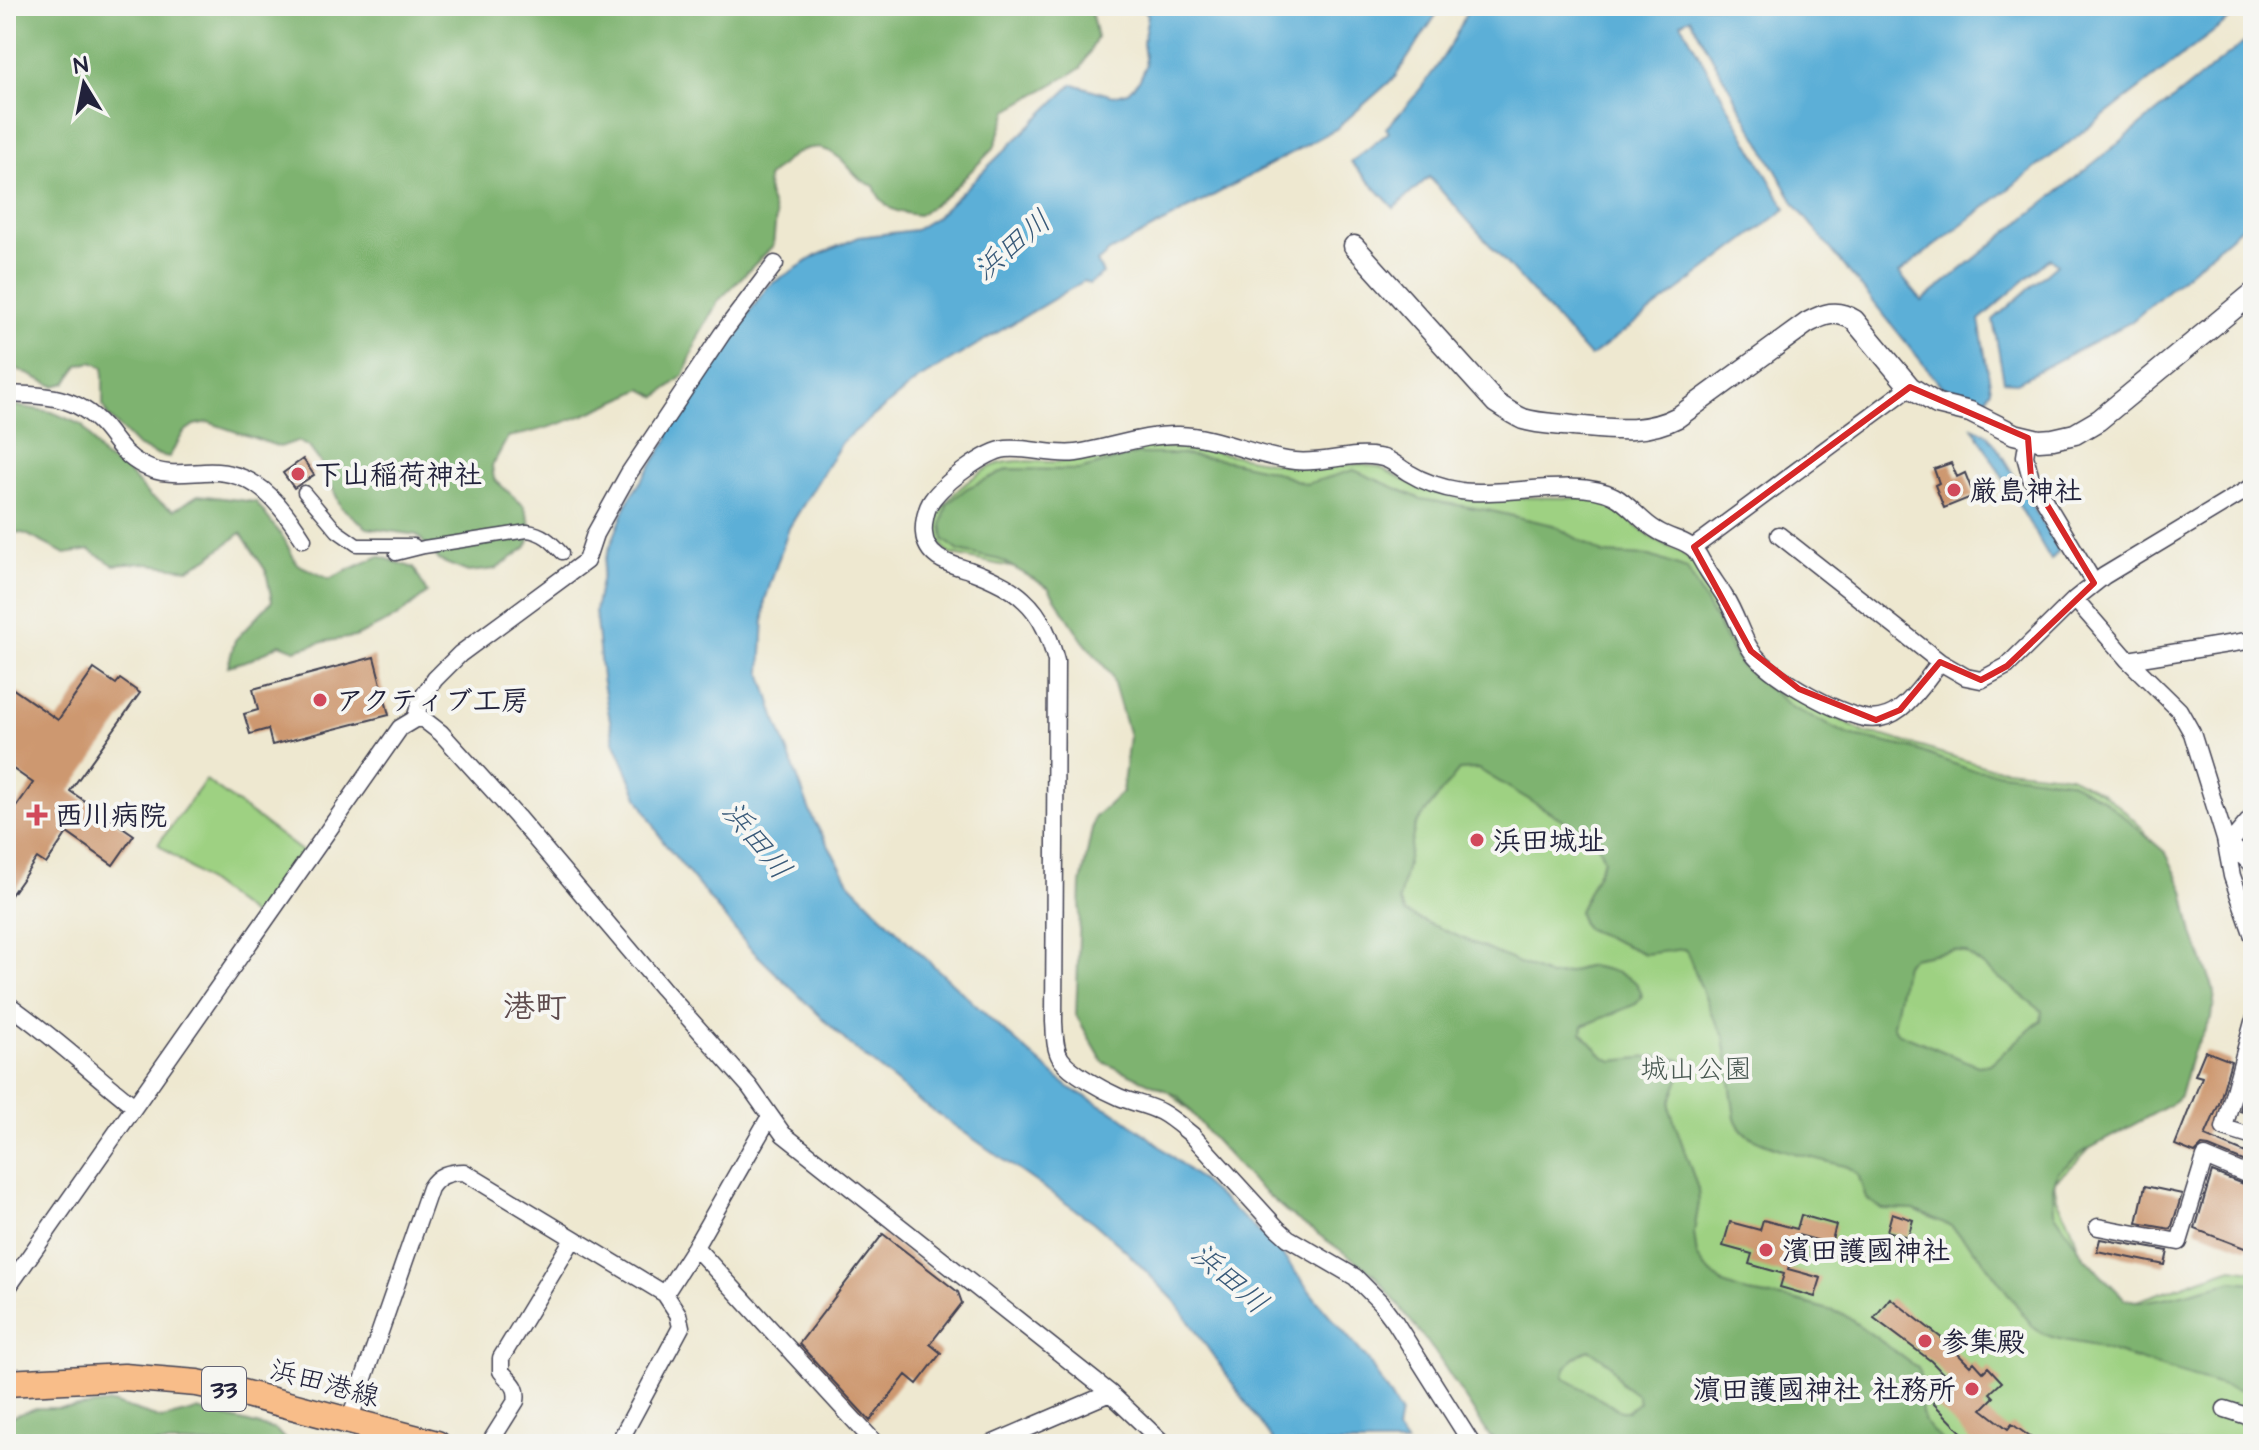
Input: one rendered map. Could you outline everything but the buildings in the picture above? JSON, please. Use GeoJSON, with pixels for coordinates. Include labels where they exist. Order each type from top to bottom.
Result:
{"type":"FeatureCollection","features":[{"type":"Feature","properties":{"kind":"main road","name":"浜田港線"},"geometry":{"type":"LineString","coordinates":[[6,1383],[124,1377],[184,1382],[231,1390],[437,1444]]}},
{"type":"Feature","properties":{"kind":"street"},"geometry":{"type":"LineString","coordinates":[[1354,246],[1496,403],[1523,419],[1539,423],[1629,431],[1662,426],[1678,417],[1807,323],[1833,312],[1844,314],[1863,329],[1910,387],[1937,404],[1970,412],[2028,438],[2065,437],[2099,420],[2253,293]]}},
{"type":"Feature","properties":{"kind":"street"},"geometry":{"type":"LineString","coordinates":[[6,1290],[400,728],[415,719],[421,699],[435,679],[460,654],[586,561],[595,534],[629,473],[722,334],[775,264]]}},
{"type":"Feature","properties":{"kind":"street"},"geometry":{"type":"LineString","coordinates":[[1694,547],[1910,387]]}},
{"type":"Feature","properties":{"kind":"street"},"geometry":{"type":"LineString","coordinates":[[6,394],[52,396],[75,404],[95,418],[129,458],[157,471],[185,474],[229,472],[247,479],[281,506],[303,539]]}},
{"type":"Feature","properties":{"kind":"street"},"geometry":{"type":"LineString","coordinates":[[1472,1444],[1395,1322],[1362,1283],[1338,1265],[1288,1238],[1192,1135],[1177,1123],[1163,1113],[1099,1086],[1068,1067],[1060,1057],[1054,1022],[1056,661],[1050,638],[1024,599],[1005,585],[949,565],[935,556],[927,545],[924,533],[930,502],[965,471],[1005,449],[1072,453],[1154,436],[1181,434],[1271,458],[1299,461],[1378,456],[1391,460],[1410,474],[1436,486],[1465,491],[1593,490],[1614,496],[1656,531],[1694,547],[1726,597],[1751,651],[1762,663],[1799,689],[1839,709],[1862,718],[1876,720],[1890,717],[1909,700],[1940,662]]}},
{"type":"Feature","properties":{"kind":"street"},"geometry":{"type":"LineString","coordinates":[[2028,438],[2025,456],[2031,478],[2094,583]]}},
{"type":"Feature","properties":{"kind":"street"},"geometry":{"type":"LineString","coordinates":[[1779,535],[1940,662],[1966,677],[1981,680],[2007,666],[2094,583],[2253,486]]}},
{"type":"Feature","properties":{"kind":"street"},"geometry":{"type":"LineString","coordinates":[[304,492],[337,531],[357,545],[424,547]]}},
{"type":"Feature","properties":{"kind":"street"},"geometry":{"type":"LineString","coordinates":[[396,554],[527,531],[547,537],[562,553]]}},
{"type":"Feature","properties":{"kind":"street"},"geometry":{"type":"LineString","coordinates":[[2075,599],[2128,660],[2179,710],[2192,733],[2225,839],[2232,876],[2253,936]]}},
{"type":"Feature","properties":{"kind":"street"},"geometry":{"type":"LineString","coordinates":[[2128,660],[2253,640]]}},
{"type":"Feature","properties":{"kind":"street"},"geometry":{"type":"LineString","coordinates":[[415,719],[429,722],[441,733],[517,817],[749,1086],[783,1134],[1110,1393],[1164,1444]]}},
{"type":"Feature","properties":{"kind":"street"},"geometry":{"type":"LineString","coordinates":[[2225,839],[2235,837],[2253,816]]}},
{"type":"Feature","properties":{"kind":"street"},"geometry":{"type":"LineString","coordinates":[[2225,839],[2253,866]]}},
{"type":"Feature","properties":{"kind":"street"},"geometry":{"type":"LineString","coordinates":[[6,1003],[44,1030],[65,1051],[134,1106]]}},
{"type":"Feature","properties":{"kind":"street"},"geometry":{"type":"LineString","coordinates":[[2253,1022],[2224,1128],[2253,1137]]}},
{"type":"Feature","properties":{"kind":"street"},"geometry":{"type":"LineString","coordinates":[[665,1294],[770,1116]]}},
{"type":"Feature","properties":{"kind":"street"},"geometry":{"type":"LineString","coordinates":[[2098,1227],[2179,1242],[2205,1157],[2253,1177]]}},
{"type":"Feature","properties":{"kind":"street"},"geometry":{"type":"LineString","coordinates":[[349,1421],[430,1188],[445,1174],[464,1172],[665,1294],[678,1314],[681,1327],[618,1444]]}},
{"type":"Feature","properties":{"kind":"street"},"geometry":{"type":"LineString","coordinates":[[489,1444],[516,1401],[517,1394],[514,1385],[501,1371],[501,1358],[573,1239]]}},
{"type":"Feature","properties":{"kind":"street"},"geometry":{"type":"LineString","coordinates":[[695,1247],[876,1444]]}},
{"type":"Feature","properties":{"kind":"street"},"geometry":{"type":"LineString","coordinates":[[991,1444],[1110,1393]]}},
{"type":"Feature","properties":{"kind":"street"},"geometry":{"type":"LineString","coordinates":[[2225,1409],[2253,1418]]}},
{"type":"Feature","properties":{"kind":"highlighted area"},"geometry":{"type":"Polygon","coordinates":[[[1910,387],[2028,438],[2031,478],[2094,583],[2007,666],[1981,680],[1940,662],[1900,710],[1876,720],[1799,689],[1751,651],[1694,547],[1910,387]]]}},
{"type":"Feature","properties":{"kind":"green space"},"geometry":{"type":"Polygon","coordinates":[[[6,6],[1090,6],[1097,38],[1081,68],[1008,110],[994,148],[948,194],[919,215],[903,213],[886,205],[874,186],[859,178],[830,151],[810,148],[792,156],[767,178],[768,193],[776,216],[773,246],[719,300],[700,333],[684,375],[657,397],[642,389],[560,424],[508,437],[492,466],[494,479],[524,506],[532,528],[527,547],[496,569],[468,572],[440,561],[417,535],[367,528],[341,507],[323,466],[309,447],[297,441],[280,447],[208,422],[194,425],[184,432],[169,457],[155,454],[137,446],[108,416],[103,405],[103,367],[92,362],[79,365],[66,383],[54,386],[6,364],[6,6]]]}},
{"type":"Feature","properties":{"kind":"green space"},"geometry":{"type":"Polygon","coordinates":[[[6,406],[52,412],[82,425],[103,457],[128,472],[150,497],[174,510],[198,495],[256,502],[284,539],[297,564],[329,579],[379,556],[414,568],[427,593],[397,617],[355,637],[295,650],[280,644],[252,659],[228,666],[235,640],[272,601],[266,571],[241,533],[207,559],[188,569],[141,563],[114,565],[89,550],[65,554],[26,534],[6,530],[6,406]]]}},
{"type":"Feature","properties":{"kind":"green space","name":"城山公園"},"geometry":{"type":"Polygon","coordinates":[[[1145,447],[1195,448],[1295,467],[1358,464],[1379,467],[1411,483],[1458,497],[1590,498],[1616,507],[1638,528],[1681,552],[1701,570],[1725,611],[1735,640],[1751,663],[1794,696],[1867,734],[1884,736],[1987,767],[2070,776],[2102,793],[2120,807],[2141,827],[2162,855],[2090,1148],[2054,1182],[2057,1199],[2079,1249],[2125,1305],[2232,1268],[2253,1271],[2253,1444],[1605,1444],[1379,1271],[1213,1133],[1161,1084],[1127,795],[1134,738],[1115,672],[1054,591],[1015,568],[949,554],[935,531],[937,518],[950,498],[979,473],[998,464],[1071,461],[1145,447]]]}},
{"type":"Feature","properties":{"kind":"green space","name":"城山公園"},"geometry":{"type":"Polygon","coordinates":[[[1136,454],[1180,454],[1269,470],[1306,484],[1354,470],[1421,499],[1553,525],[1604,554],[1650,556],[1687,569],[1741,666],[1793,708],[1849,735],[1911,748],[1968,769],[2069,781],[2103,799],[2166,853],[2184,890],[2193,934],[2215,992],[2212,1018],[2192,1053],[2180,1096],[2170,1105],[2083,1152],[2058,1172],[2053,1187],[2054,1212],[2086,1259],[2125,1299],[2142,1302],[2234,1281],[2253,1283],[2253,1394],[2040,1332],[1980,1256],[1951,1226],[1914,1210],[1882,1209],[1866,1198],[1858,1174],[1848,1167],[1785,1151],[1746,1134],[1735,1119],[1724,1036],[1712,1015],[1687,952],[1684,949],[1645,954],[1587,929],[1581,922],[1579,911],[1604,860],[1596,840],[1478,769],[1459,770],[1415,826],[1399,901],[1405,913],[1549,976],[1591,967],[1617,973],[1636,983],[1642,997],[1636,1004],[1583,1026],[1582,1033],[1604,1057],[1612,1061],[1660,1056],[1681,1060],[1684,1066],[1670,1109],[1698,1189],[1694,1232],[1697,1256],[1723,1284],[1748,1293],[1794,1300],[1843,1314],[1918,1368],[1924,1419],[1946,1444],[1729,1444],[1716,1434],[1691,1429],[1666,1430],[1656,1444],[1506,1444],[1490,1437],[1435,1352],[1373,1273],[1288,1213],[1251,1180],[1178,1096],[1103,1062],[1076,1015],[1081,884],[1094,818],[1122,792],[1129,736],[1111,674],[1083,641],[1048,587],[1000,560],[959,551],[944,540],[942,524],[947,504],[967,488],[1008,469],[1079,470],[1136,454]],[[1954,950],[1912,958],[1905,964],[1893,1025],[1897,1032],[1978,1066],[1990,1064],[2041,1020],[2042,1011],[1966,953],[1954,950]],[[1590,1350],[1573,1360],[1564,1378],[1621,1411],[1628,1411],[1639,1402],[1637,1395],[1622,1384],[1610,1364],[1590,1350]]]}},
{"type":"Feature","properties":{"kind":"green space"},"geometry":{"type":"Polygon","coordinates":[[[206,780],[304,853],[255,917],[158,844],[206,780]]]}},
{"type":"Feature","properties":{"kind":"green space"},"geometry":{"type":"Polygon","coordinates":[[[112,1403],[162,1419],[197,1410],[276,1430],[289,1444],[6,1444],[6,1419],[36,1408],[112,1403]]]}},
{"type":"Feature","properties":{"kind":"water","name":"浜田川"},"geometry":{"type":"Polygon","coordinates":[[[1142,6],[1442,6],[1395,77],[1336,129],[1109,252],[1097,262],[1103,274],[1089,284],[1084,281],[916,381],[842,442],[789,528],[765,600],[761,672],[813,819],[850,883],[905,939],[1068,1087],[1116,1113],[1146,1135],[1277,1248],[1368,1360],[1400,1413],[1397,1431],[1407,1444],[1275,1444],[1174,1300],[1125,1250],[1093,1222],[919,1101],[848,1043],[748,946],[664,843],[639,799],[614,741],[602,678],[595,611],[605,560],[628,501],[669,438],[665,432],[768,286],[816,256],[859,237],[915,230],[936,217],[1073,84],[1113,96],[1128,92],[1140,79],[1146,66],[1143,43],[1148,15],[1142,6]]]}},
{"type":"Feature","properties":{"kind":"water"},"geometry":{"type":"Polygon","coordinates":[[[1469,6],[2247,6],[1899,273],[1922,301],[2253,35],[2253,217],[2131,322],[2017,382],[2004,381],[1993,320],[2057,264],[2050,258],[1979,320],[1991,389],[1985,402],[1949,392],[1796,206],[1690,18],[1681,23],[1786,209],[1590,357],[1429,177],[1394,208],[1351,162],[1389,132],[1386,128],[1423,86],[1444,56],[1469,6]]]}},
{"type":"Feature","properties":{"kind":"water"},"geometry":{"type":"Polygon","coordinates":[[[1973,427],[1987,434],[1996,446],[2057,546],[2058,552],[2051,560],[1973,427]]]}},
{"type":"Feature","properties":{"kind":"place","name":"下山稲荷神社"},"geometry":{"type":"Point","coordinates":[298,474]}},
{"type":"Feature","properties":{"kind":"place","name":"厳島神社"},"geometry":{"type":"Point","coordinates":[1954,490]}},
{"type":"Feature","properties":{"kind":"place","name":"アクティブ工房"},"geometry":{"type":"Point","coordinates":[320,700]}},
{"type":"Feature","properties":{"kind":"place","name":"西川病院"},"geometry":{"type":"Point","coordinates":[37,815]}},
{"type":"Feature","properties":{"kind":"place","name":"浜田城址"},"geometry":{"type":"Point","coordinates":[1477,840]}},
{"type":"Feature","properties":{"kind":"place","name":"濱田護國神社"},"geometry":{"type":"Point","coordinates":[1766,1250]}},
{"type":"Feature","properties":{"kind":"place","name":"参集殿"},"geometry":{"type":"Point","coordinates":[1925,1341]}},
{"type":"Feature","properties":{"kind":"place","name":"濵田護國神社 社務所"},"geometry":{"type":"Point","coordinates":[1972,1389]}},
{"type":"Feature","properties":{"kind":"district","name":"港町"},"geometry":{"type":"Point","coordinates":[535,1006]}}]}
